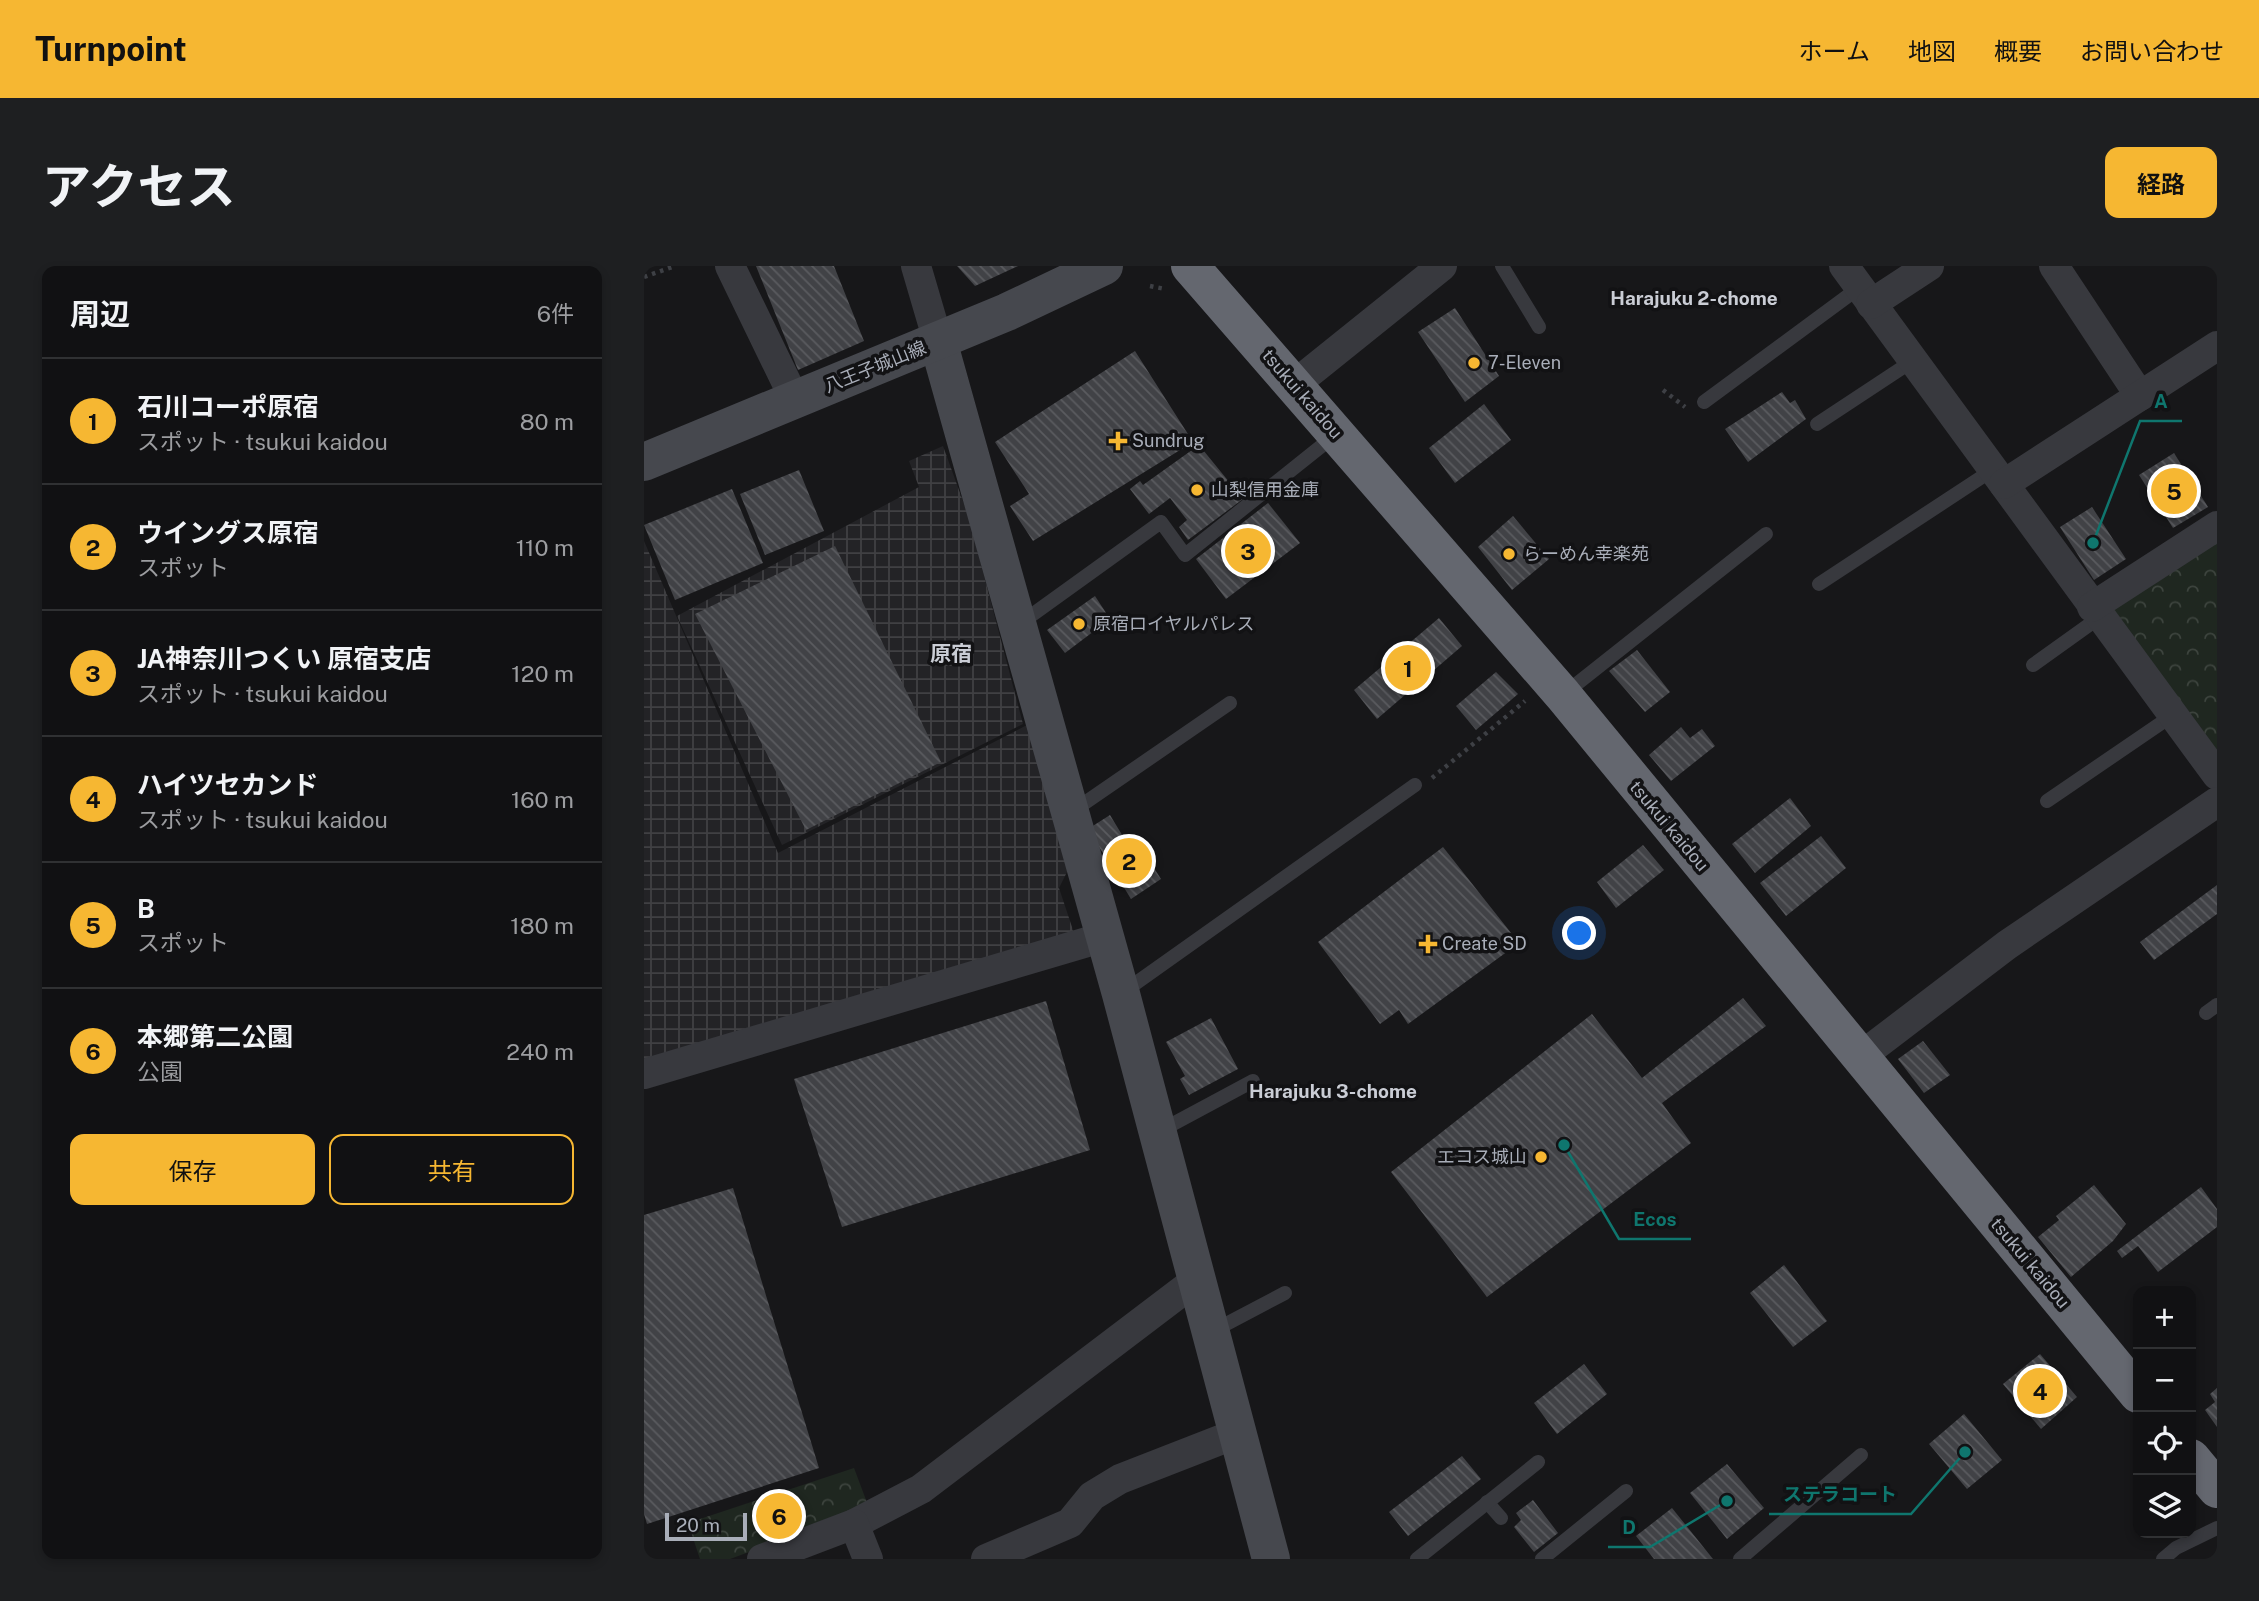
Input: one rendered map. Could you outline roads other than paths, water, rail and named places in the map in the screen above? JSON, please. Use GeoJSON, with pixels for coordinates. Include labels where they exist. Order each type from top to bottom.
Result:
{"type":"FeatureCollection","features":[{"type":"Feature","properties":{"kind":"highway","name":"tsukui kaidou"},"geometry":{"type":"LineString","coordinates":[[1176,277],[1294,385],[1557,688],[2133,1388]]}},
{"type":"Feature","properties":{"kind":"highway"},"geometry":{"type":"LineString","coordinates":[[2196,1464],[2217,1489]]}},
{"type":"Feature","properties":{"kind":"street"},"geometry":{"type":"LineString","coordinates":[[730,266],[795,400]]}},
{"type":"Feature","properties":{"kind":"street"},"geometry":{"type":"LineString","coordinates":[[916,266],[1121,994],[1195,1281],[1271,1559]]}},
{"type":"Feature","properties":{"kind":"street","name":"八王子城山線"},"geometry":{"type":"LineString","coordinates":[[644,461],[938,341],[1076,282],[1104,266]]}},
{"type":"Feature","properties":{"kind":"street"},"geometry":{"type":"LineString","coordinates":[[1294,385],[1442,266]]}},
{"type":"Feature","properties":{"kind":"street"},"geometry":{"type":"LineString","coordinates":[[1929,266],[1858,285],[2217,775]]}},
{"type":"Feature","properties":{"kind":"street"},"geometry":{"type":"LineString","coordinates":[[2054,266],[2140,396]]}},
{"type":"Feature","properties":{"kind":"street"},"geometry":{"type":"LineString","coordinates":[[1999,477],[2140,396],[2217,346]]}},
{"type":"Feature","properties":{"kind":"street"},"geometry":{"type":"LineString","coordinates":[[2096,612],[2217,526]]}},
{"type":"Feature","properties":{"kind":"street"},"geometry":{"type":"LineString","coordinates":[[1860,1057],[2007,945],[2217,802]]}},
{"type":"Feature","properties":{"kind":"street"},"geometry":{"type":"LineString","coordinates":[[644,1074],[1104,937]]}},
{"type":"Feature","properties":{"kind":"street"},"geometry":{"type":"LineString","coordinates":[[762,1559],[854,1524],[921,1489],[1195,1281]]}},
{"type":"Feature","properties":{"kind":"street"},"geometry":{"type":"LineString","coordinates":[[986,1559],[1070,1523],[1093,1496],[1120,1479],[1238,1433]]}},
{"type":"Feature","properties":{"kind":"street"},"geometry":{"type":"LineString","coordinates":[[854,1524],[868,1559]]}},
{"type":"Feature","properties":{"kind":"lane"},"geometry":{"type":"LineString","coordinates":[[1502,266],[1539,327]]}},
{"type":"Feature","properties":{"kind":"lane"},"geometry":{"type":"LineString","coordinates":[[1704,402],[1858,285]]}},
{"type":"Feature","properties":{"kind":"lane"},"geometry":{"type":"LineString","coordinates":[[1817,424],[1914,360]]}},
{"type":"Feature","properties":{"kind":"lane"},"geometry":{"type":"LineString","coordinates":[[1017,625],[1161,523],[1185,555],[1337,434]]}},
{"type":"Feature","properties":{"kind":"lane"},"geometry":{"type":"LineString","coordinates":[[1819,584],[1999,477]]}},
{"type":"Feature","properties":{"kind":"lane"},"geometry":{"type":"LineString","coordinates":[[1557,688],[1766,534]]}},
{"type":"Feature","properties":{"kind":"lane"},"geometry":{"type":"LineString","coordinates":[[2033,665],[2096,612]]}},
{"type":"Feature","properties":{"kind":"lane"},"geometry":{"type":"LineString","coordinates":[[1070,813],[1230,703]]}},
{"type":"Feature","properties":{"kind":"lane"},"geometry":{"type":"LineString","coordinates":[[2047,801],[2173,715]]}},
{"type":"Feature","properties":{"kind":"lane"},"geometry":{"type":"LineString","coordinates":[[1121,994],[1420,785]]}},
{"type":"Feature","properties":{"kind":"lane"},"geometry":{"type":"LineString","coordinates":[[1157,1132],[1253,1081]]}},
{"type":"Feature","properties":{"kind":"lane"},"geometry":{"type":"LineString","coordinates":[[1210,1333],[1285,1293]]}},
{"type":"Feature","properties":{"kind":"lane"},"geometry":{"type":"LineString","coordinates":[[1740,1559],[1861,1454]]}},
{"type":"Feature","properties":{"kind":"lane"},"geometry":{"type":"LineString","coordinates":[[1417,1559],[1538,1462]]}},
{"type":"Feature","properties":{"kind":"lane"},"geometry":{"type":"LineString","coordinates":[[1542,1559],[1626,1491]]}},
{"type":"Feature","properties":{"kind":"lane"},"geometry":{"type":"LineString","coordinates":[[1487,1502],[1501,1518]]}},
{"type":"Feature","properties":{"kind":"lane"},"geometry":{"type":"LineString","coordinates":[[2163,1559],[2176,1548],[2217,1528]]}},
{"type":"Feature","properties":{"kind":"place","name":"7-Eleven"},"geometry":{"type":"Point","coordinates":[1474,363]}},
{"type":"Feature","properties":{"kind":"place","name":"Sundrug"},"geometry":{"type":"Point","coordinates":[1118,441]}},
{"type":"Feature","properties":{"kind":"place","name":"山梨信用金庫"},"geometry":{"type":"Point","coordinates":[1197,490]}},
{"type":"Feature","properties":{"kind":"place","name":"B"},"geometry":{"type":"Point","coordinates":[2174,491]}},
{"type":"Feature","properties":{"kind":"place","name":"A"},"geometry":{"type":"Point","coordinates":[2093,543]}},
{"type":"Feature","properties":{"kind":"place","name":"JA神奈川つくい 原宿支店"},"geometry":{"type":"Point","coordinates":[1248,551]}},
{"type":"Feature","properties":{"kind":"place","name":"らーめん幸楽苑"},"geometry":{"type":"Point","coordinates":[1509,554]}},
{"type":"Feature","properties":{"kind":"place","name":"原宿ロイヤルパレス"},"geometry":{"type":"Point","coordinates":[1079,624]}},
{"type":"Feature","properties":{"kind":"place","name":"石川コーポ原宿"},"geometry":{"type":"Point","coordinates":[1408,668]}},
{"type":"Feature","properties":{"kind":"place","name":"ウイングス原宿"},"geometry":{"type":"Point","coordinates":[1129,861]}},
{"type":"Feature","properties":{"kind":"place","name":"Create SD"},"geometry":{"type":"Point","coordinates":[1428,944]}},
{"type":"Feature","properties":{"kind":"place","name":"Ecos"},"geometry":{"type":"Point","coordinates":[1564,1145]}},
{"type":"Feature","properties":{"kind":"place","name":"エコス城山"},"geometry":{"type":"Point","coordinates":[1541,1157]}},
{"type":"Feature","properties":{"kind":"place","name":"ハイツセカンド"},"geometry":{"type":"Point","coordinates":[2040,1391]}},
{"type":"Feature","properties":{"kind":"place","name":"ステラコート"},"geometry":{"type":"Point","coordinates":[1965,1452]}},
{"type":"Feature","properties":{"kind":"place","name":"D"},"geometry":{"type":"Point","coordinates":[1727,1501]}},
{"type":"Feature","properties":{"kind":"place","name":"本郷第二公園"},"geometry":{"type":"Point","coordinates":[779,1516]}},
{"type":"Feature","properties":{"kind":"district","name":"Harajuku 2-chome"},"geometry":{"type":"Point","coordinates":[1694,298]}},
{"type":"Feature","properties":{"kind":"district","name":"原宿"},"geometry":{"type":"Point","coordinates":[951,654]}},
{"type":"Feature","properties":{"kind":"district","name":"Harajuku 3-chome"},"geometry":{"type":"Point","coordinates":[1333,1091]}}]}
